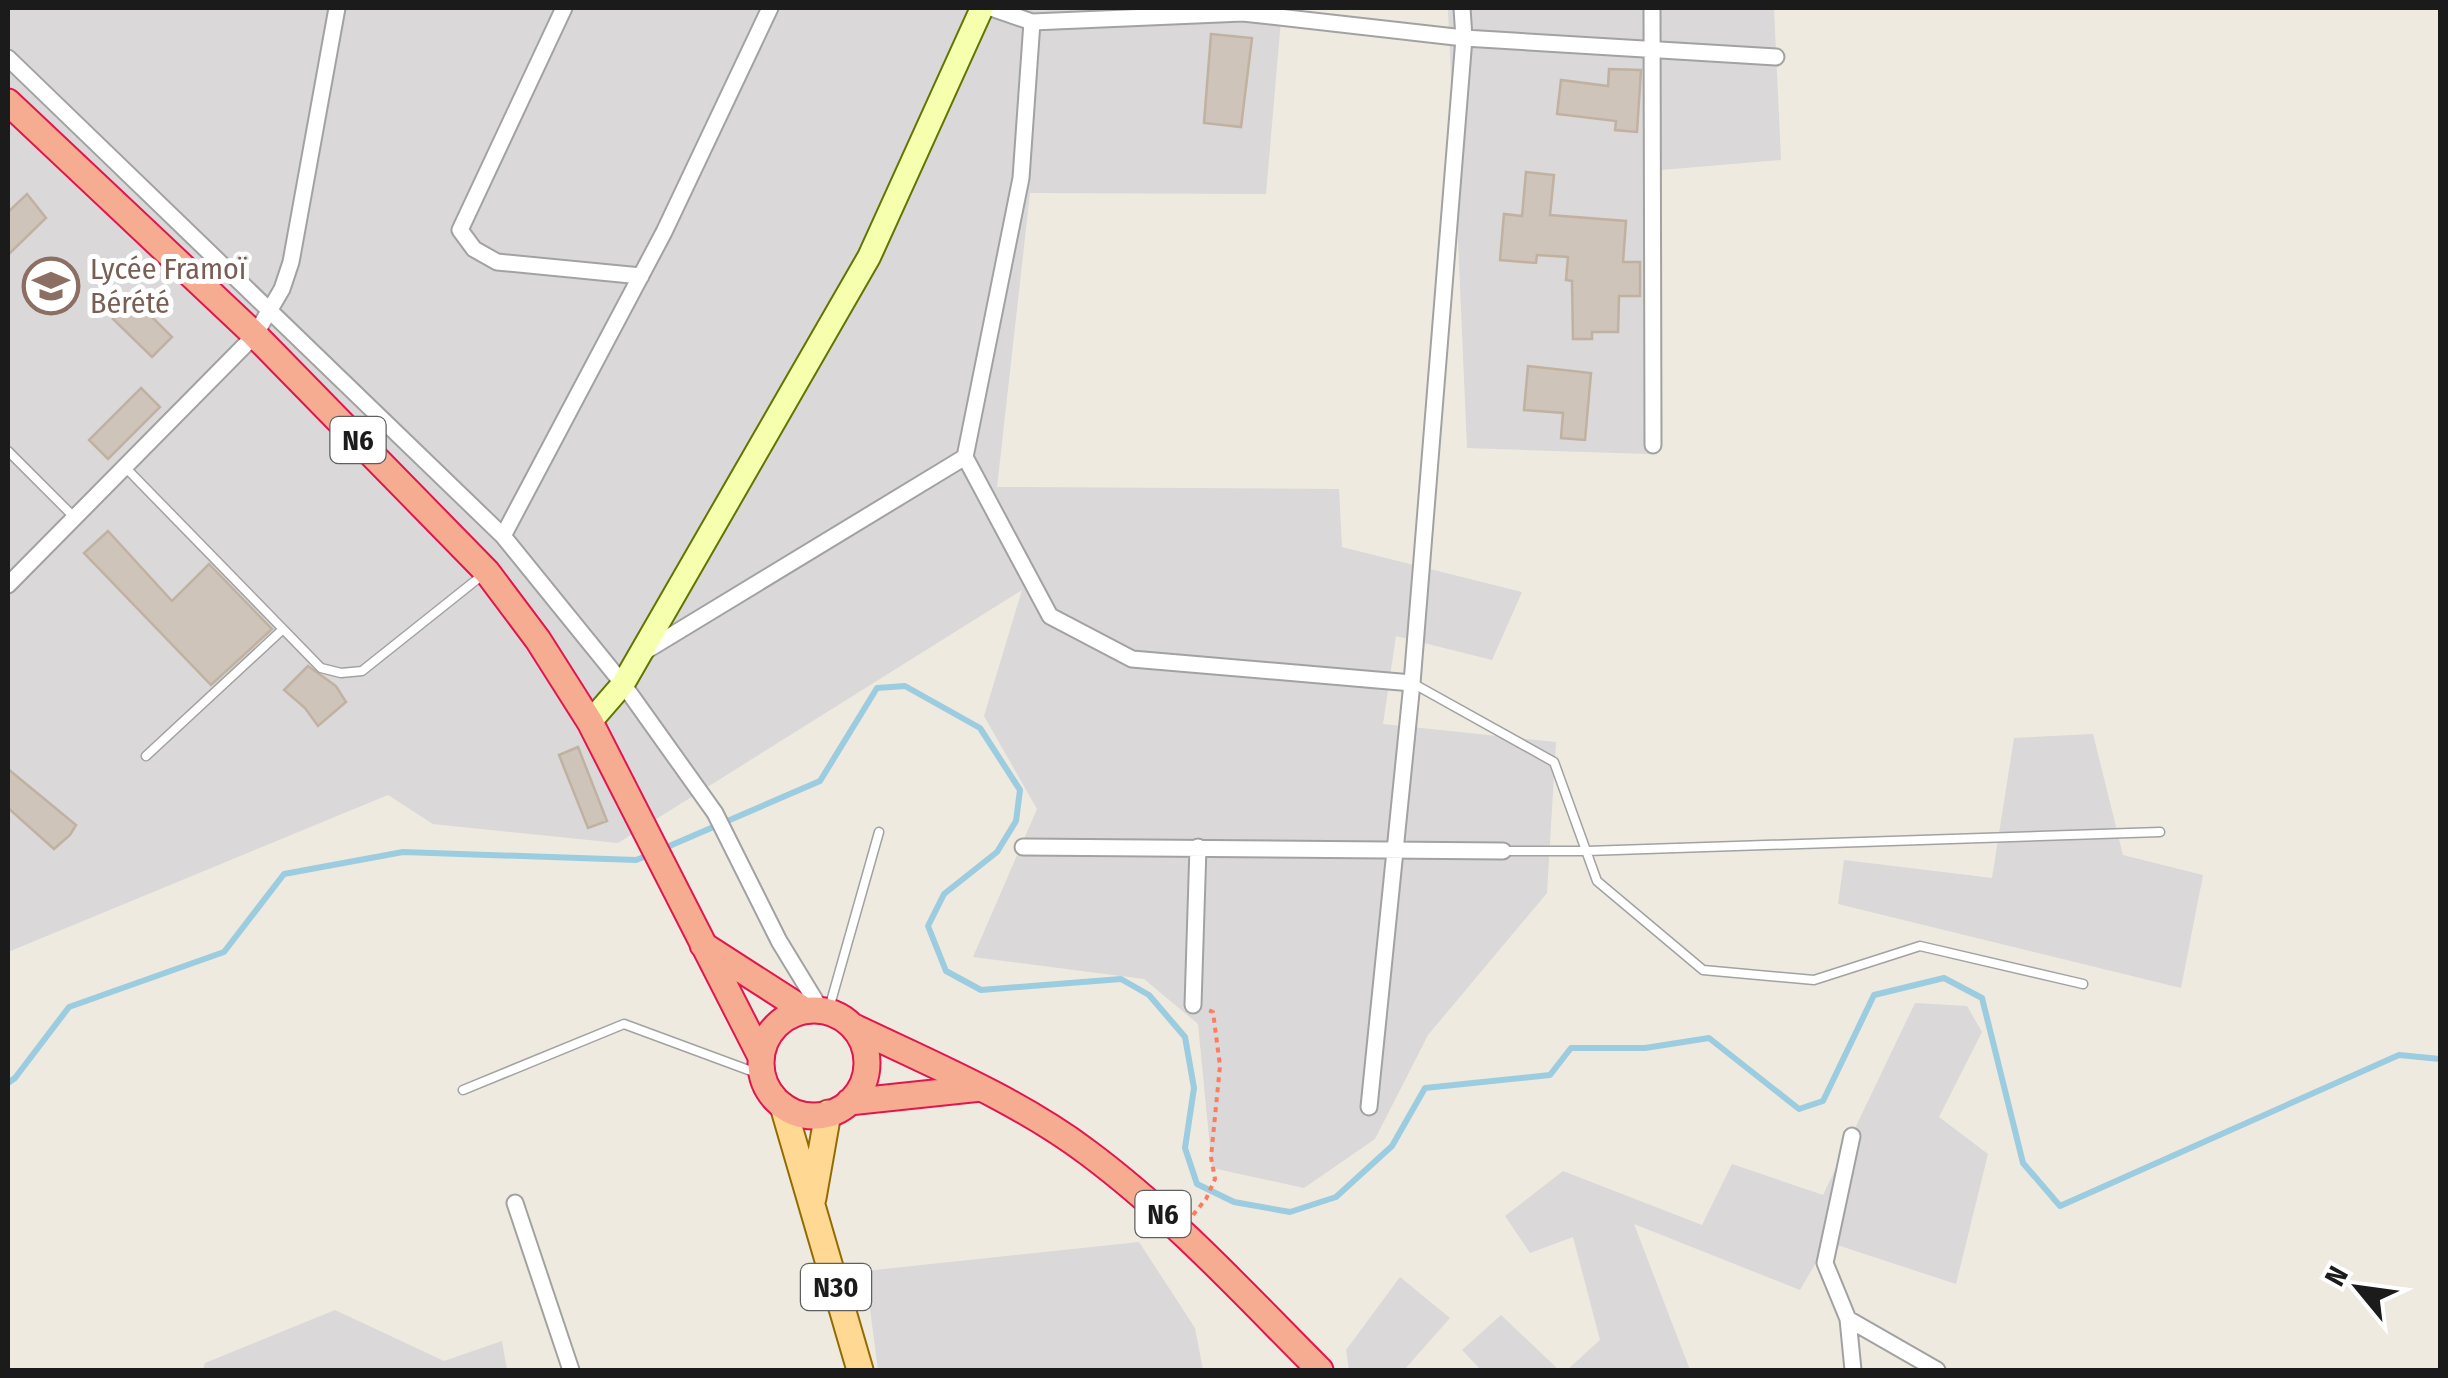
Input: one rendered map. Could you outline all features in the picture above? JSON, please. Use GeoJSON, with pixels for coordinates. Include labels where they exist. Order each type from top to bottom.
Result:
{"type":"FeatureCollection","features":[{"type":"Feature","properties":{"kind":"highway","name":"N6"},"geometry":{"type":"LineString","coordinates":[[8,102],[256,335],[487,572],[538,640],[590,722],[762,1066],[770,1093],[783,1106]]}},
{"type":"Feature","properties":{"kind":"highway","name":"N6"},"geometry":{"type":"LineString","coordinates":[[703,945],[818,1011],[841,1017],[852,1026],[981,1088],[1084,1150],[1181,1230],[1320,1370]]}},
{"type":"Feature","properties":{"kind":"highway"},"geometry":{"type":"LineString","coordinates":[[762,1066],[766,1041],[775,1026],[789,1016],[818,1011]]}},
{"type":"Feature","properties":{"kind":"highway"},"geometry":{"type":"LineString","coordinates":[[838,1108],[862,1083],[867,1060],[852,1026]]}},
{"type":"Feature","properties":{"kind":"highway"},"geometry":{"type":"LineString","coordinates":[[783,1106],[812,1116],[838,1108],[981,1088]]}},
{"type":"Feature","properties":{"kind":"main road"},"geometry":{"type":"LineString","coordinates":[[590,722],[623,684],[642,653],[868,257],[982,8]]}},
{"type":"Feature","properties":{"kind":"main road","name":"N30"},"geometry":{"type":"LineString","coordinates":[[783,1106],[855,1369]]}},
{"type":"Feature","properties":{"kind":"main road","name":"N30"},"geometry":{"type":"LineString","coordinates":[[812,1203],[838,1108]]}},
{"type":"Feature","properties":{"kind":"street"},"geometry":{"type":"LineString","coordinates":[[8,585],[256,335],[282,289],[291,262],[337,8]]}},
{"type":"Feature","properties":{"kind":"street"},"geometry":{"type":"LineString","coordinates":[[564,8],[460,230],[474,249],[497,262],[641,276]]}},
{"type":"Feature","properties":{"kind":"street"},"geometry":{"type":"LineString","coordinates":[[503,536],[641,276],[770,8]]}},
{"type":"Feature","properties":{"kind":"street"},"geometry":{"type":"LineString","coordinates":[[990,8],[1032,22],[1243,10],[1464,38],[1776,58]]}},
{"type":"Feature","properties":{"kind":"street"},"geometry":{"type":"LineString","coordinates":[[1369,1107],[1412,683],[1464,38],[1462,8]]}},
{"type":"Feature","properties":{"kind":"street"},"geometry":{"type":"LineString","coordinates":[[1652,8],[1653,445]]}},
{"type":"Feature","properties":{"kind":"street"},"geometry":{"type":"LineString","coordinates":[[1032,22],[1021,178],[965,456],[1050,616],[1132,658],[1412,683]]}},
{"type":"Feature","properties":{"kind":"street"},"geometry":{"type":"LineString","coordinates":[[8,58],[503,536],[623,684],[715,812],[818,1011]]}},
{"type":"Feature","properties":{"kind":"street"},"geometry":{"type":"LineString","coordinates":[[642,653],[965,456]]}},
{"type":"Feature","properties":{"kind":"street"},"geometry":{"type":"LineString","coordinates":[[1023,846],[1504,851]]}},
{"type":"Feature","properties":{"kind":"street"},"geometry":{"type":"LineString","coordinates":[[1193,1005],[1198,847]]}},
{"type":"Feature","properties":{"kind":"street"},"geometry":{"type":"LineString","coordinates":[[1852,1136],[1825,1263],[1848,1319],[1853,1370]]}},
{"type":"Feature","properties":{"kind":"street"},"geometry":{"type":"LineString","coordinates":[[515,1203],[571,1370]]}},
{"type":"Feature","properties":{"kind":"street"},"geometry":{"type":"LineString","coordinates":[[1848,1319],[1937,1370]]}},
{"type":"Feature","properties":{"kind":"lane"},"geometry":{"type":"LineString","coordinates":[[8,451],[74,518]]}},
{"type":"Feature","properties":{"kind":"lane"},"geometry":{"type":"LineString","coordinates":[[124,467],[321,668],[341,673],[362,671],[487,572]]}},
{"type":"Feature","properties":{"kind":"lane"},"geometry":{"type":"LineString","coordinates":[[146,756],[282,630]]}},
{"type":"Feature","properties":{"kind":"lane"},"geometry":{"type":"LineString","coordinates":[[1412,683],[1554,762],[1597,881],[1703,970],[1814,980],[1920,946],[2082,984]]}},
{"type":"Feature","properties":{"kind":"lane"},"geometry":{"type":"LineString","coordinates":[[818,1011],[879,832]]}},
{"type":"Feature","properties":{"kind":"lane"},"geometry":{"type":"LineString","coordinates":[[1504,851],[2160,832]]}},
{"type":"Feature","properties":{"kind":"lane"},"geometry":{"type":"LineString","coordinates":[[463,1090],[624,1024],[762,1066]]}},
{"type":"Feature","properties":{"kind":"path"},"geometry":{"type":"LineString","coordinates":[[1193,1005],[1213,1012],[1220,1066],[1210,1158],[1215,1179],[1206,1199]]}},
{"type":"Feature","properties":{"kind":"shaded area"},"geometry":{"type":"Polygon","coordinates":[[[8,8],[1282,8],[1266,194],[1030,193],[997,487],[1339,489],[1342,547],[1522,592],[1492,660],[1396,636],[1383,724],[1556,742],[1547,893],[1428,1035],[1375,1139],[1304,1188],[1212,1168],[1198,1024],[1144,979],[973,957],[1037,809],[984,716],[1022,590],[618,843],[433,824],[388,795],[8,952],[8,8]]]}},
{"type":"Feature","properties":{"kind":"shaded area"},"geometry":{"type":"Polygon","coordinates":[[[1448,8],[1774,8],[1781,160],[1649,171],[1649,454],[1467,448],[1448,8]]]}},
{"type":"Feature","properties":{"kind":"shaded area"},"geometry":{"type":"Polygon","coordinates":[[[2093,734],[2123,855],[2203,875],[2181,988],[1838,904],[1844,860],[1992,878],[2014,738],[2093,734]]]}},
{"type":"Feature","properties":{"kind":"shaded area"},"geometry":{"type":"Polygon","coordinates":[[[1915,1003],[1967,1006],[1982,1032],[1939,1117],[1988,1154],[1956,1284],[1828,1242],[1800,1290],[1634,1224],[1690,1370],[1567,1370],[1600,1340],[1573,1237],[1530,1253],[1505,1216],[1563,1171],[1702,1225],[1732,1164],[1823,1195],[1915,1003]]]}},
{"type":"Feature","properties":{"kind":"shaded area"},"geometry":{"type":"Polygon","coordinates":[[[1139,1242],[1195,1328],[1203,1370],[878,1370],[865,1271],[1139,1242]]]}},
{"type":"Feature","properties":{"kind":"shaded area"},"geometry":{"type":"Polygon","coordinates":[[[1400,1277],[1450,1318],[1404,1370],[1349,1370],[1346,1350],[1400,1277]]]}},
{"type":"Feature","properties":{"kind":"shaded area"},"geometry":{"type":"Polygon","coordinates":[[[335,1310],[444,1361],[502,1341],[507,1370],[203,1370],[205,1363],[335,1310]]]}},
{"type":"Feature","properties":{"kind":"shaded area"},"geometry":{"type":"Polygon","coordinates":[[[1501,1315],[1559,1370],[1481,1370],[1462,1350],[1501,1315]]]}},
{"type":"Feature","properties":{"kind":"building"},"geometry":{"type":"Polygon","coordinates":[[[1211,34],[1252,38],[1241,127],[1204,123],[1211,34]]]}},
{"type":"Feature","properties":{"kind":"building"},"geometry":{"type":"Polygon","coordinates":[[[1609,69],[1641,70],[1637,132],[1615,130],[1616,121],[1557,114],[1561,80],[1608,86],[1609,69]]]}},
{"type":"Feature","properties":{"kind":"building"},"geometry":{"type":"Polygon","coordinates":[[[1526,172],[1554,175],[1550,215],[1626,221],[1623,262],[1640,262],[1640,296],[1619,296],[1618,332],[1592,332],[1592,339],[1573,339],[1572,281],[1566,280],[1568,257],[1537,255],[1536,263],[1500,260],[1504,214],[1522,216],[1526,172]]]}},
{"type":"Feature","properties":{"kind":"building"},"geometry":{"type":"Polygon","coordinates":[[[27,194],[46,218],[8,255],[8,212],[27,194]]]}},
{"type":"Feature","properties":{"kind":"building"},"geometry":{"type":"Polygon","coordinates":[[[133,298],[172,337],[152,357],[113,319],[133,298]]]}},
{"type":"Feature","properties":{"kind":"building"},"geometry":{"type":"Polygon","coordinates":[[[1528,366],[1591,373],[1585,440],[1561,438],[1563,413],[1524,410],[1528,366]]]}},
{"type":"Feature","properties":{"kind":"building"},"geometry":{"type":"Polygon","coordinates":[[[141,388],[160,407],[108,459],[89,440],[141,388]]]}},
{"type":"Feature","properties":{"kind":"building"},"geometry":{"type":"Polygon","coordinates":[[[108,531],[172,601],[209,564],[272,629],[211,685],[84,553],[108,531]]]}},
{"type":"Feature","properties":{"kind":"building"},"geometry":{"type":"Polygon","coordinates":[[[308,666],[336,686],[346,702],[318,726],[284,690],[308,666]]]}},
{"type":"Feature","properties":{"kind":"building"},"geometry":{"type":"Polygon","coordinates":[[[578,747],[607,821],[588,828],[559,755],[578,747]]]}},
{"type":"Feature","properties":{"kind":"building"},"geometry":{"type":"Polygon","coordinates":[[[8,769],[76,825],[54,849],[8,808],[8,769]]]}},
{"type":"Feature","properties":{"kind":"waterway"},"geometry":{"type":"LineString","coordinates":[[660,850],[820,781],[877,688],[905,686],[980,728],[1020,790],[1016,821],[997,852],[944,894],[928,926],[946,971],[981,990],[1121,979],[1149,995],[1185,1037],[1194,1088],[1185,1148],[1197,1184],[1234,1202],[1290,1212],[1336,1197],[1392,1146],[1425,1088],[1550,1075],[1571,1048],[1645,1048],[1709,1038],[1799,1109],[1823,1101],[1874,995],[1944,978],[1982,998],[2023,1163],[2060,1206],[2399,1055],[2440,1059]]}},
{"type":"Feature","properties":{"kind":"waterway"},"geometry":{"type":"LineString","coordinates":[[8,1083],[69,1007],[224,952],[284,874],[403,852],[636,860],[649,855]]}},
{"type":"Feature","properties":{"kind":"place","name":"Lycée Framoï Bérété"},"geometry":{"type":"Point","coordinates":[51,286]}}]}
